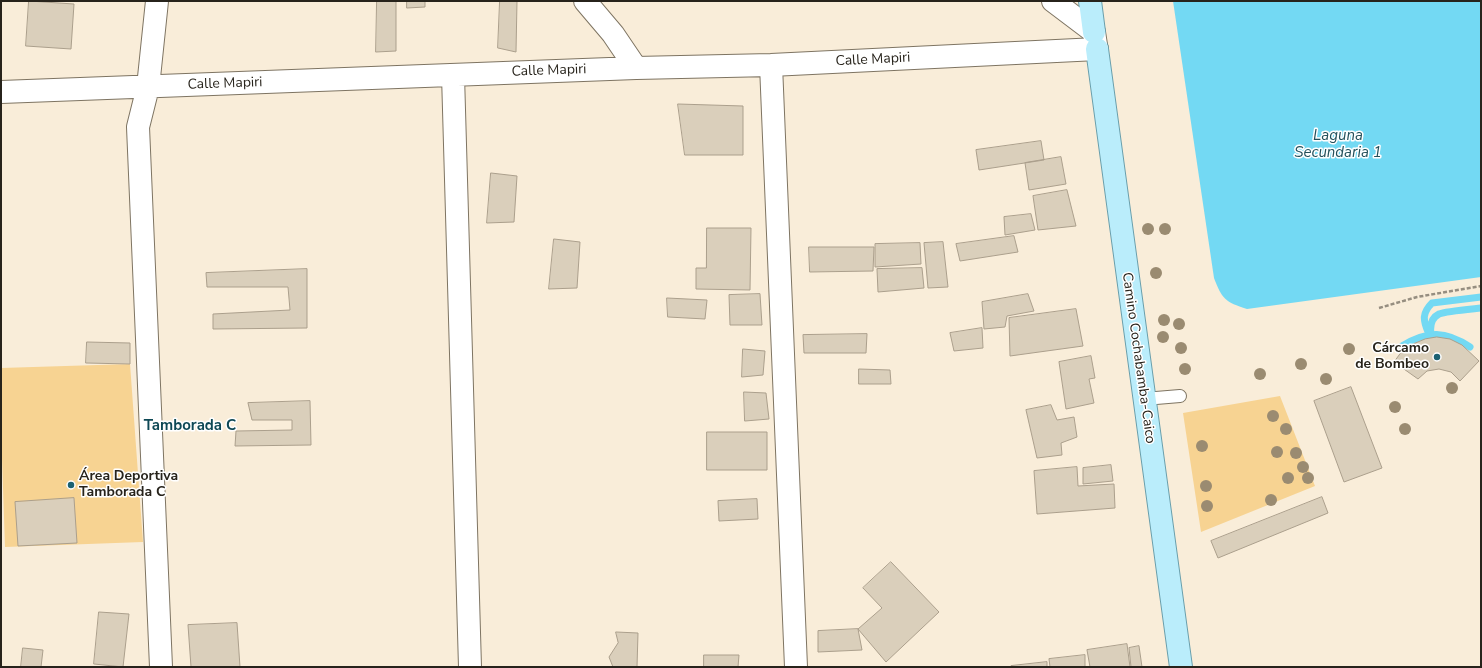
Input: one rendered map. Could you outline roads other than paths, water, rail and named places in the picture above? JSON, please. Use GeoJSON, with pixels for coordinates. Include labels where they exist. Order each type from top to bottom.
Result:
{"type":"FeatureCollection","features":[{"type":"Feature","properties":{"kind":"main road","name":"Camino Cochabamba-Caico"},"geometry":{"type":"LineString","coordinates":[[1090,1],[1181,667]]}},
{"type":"Feature","properties":{"kind":"street"},"geometry":{"type":"LineString","coordinates":[[156,1],[148,87],[138,127],[162,667]]}},
{"type":"Feature","properties":{"kind":"street"},"geometry":{"type":"LineString","coordinates":[[585,1],[613,34],[636,68]]}},
{"type":"Feature","properties":{"kind":"street"},"geometry":{"type":"LineString","coordinates":[[1053,1],[1095,40]]}},
{"type":"Feature","properties":{"kind":"street","name":"Calle Mapiri"},"geometry":{"type":"LineString","coordinates":[[1,92],[636,68],[771,65],[1095,40]]}},
{"type":"Feature","properties":{"kind":"street"},"geometry":{"type":"LineString","coordinates":[[771,65],[796,667]]}},
{"type":"Feature","properties":{"kind":"street"},"geometry":{"type":"LineString","coordinates":[[453,75],[470,667]]}},
{"type":"Feature","properties":{"kind":"lane"},"geometry":{"type":"LineString","coordinates":[[1144,399],[1180,396]]}},
{"type":"Feature","properties":{"kind":"water","name":"Laguna Secundaria 1"},"geometry":{"type":"Polygon","coordinates":[[[1173,1],[1481,1],[1481,277],[1247,309],[1225,299],[1219,291],[1214,278],[1173,1]]]}},
{"type":"Feature","properties":{"kind":"waterway"},"geometry":{"type":"LineString","coordinates":[[1428,332],[1424,317],[1426,310],[1432,303],[1481,297]]}},
{"type":"Feature","properties":{"kind":"waterway"},"geometry":{"type":"LineString","coordinates":[[1431,334],[1432,323],[1434,318],[1439,314],[1481,308]]}},
{"type":"Feature","properties":{"kind":"waterway"},"geometry":{"type":"LineString","coordinates":[[1402,346],[1420,337],[1437,334],[1453,338],[1470,347]]}},
{"type":"Feature","properties":{"kind":"place","name":"Cárcamo de Bombeo"},"geometry":{"type":"Point","coordinates":[1437,357]}},
{"type":"Feature","properties":{"kind":"place","name":"Área Deportiva Tamborada C"},"geometry":{"type":"Point","coordinates":[71,485]}},
{"type":"Feature","properties":{"kind":"district","name":"Tamborada C"},"geometry":{"type":"Point","coordinates":[190,426]}}]}
